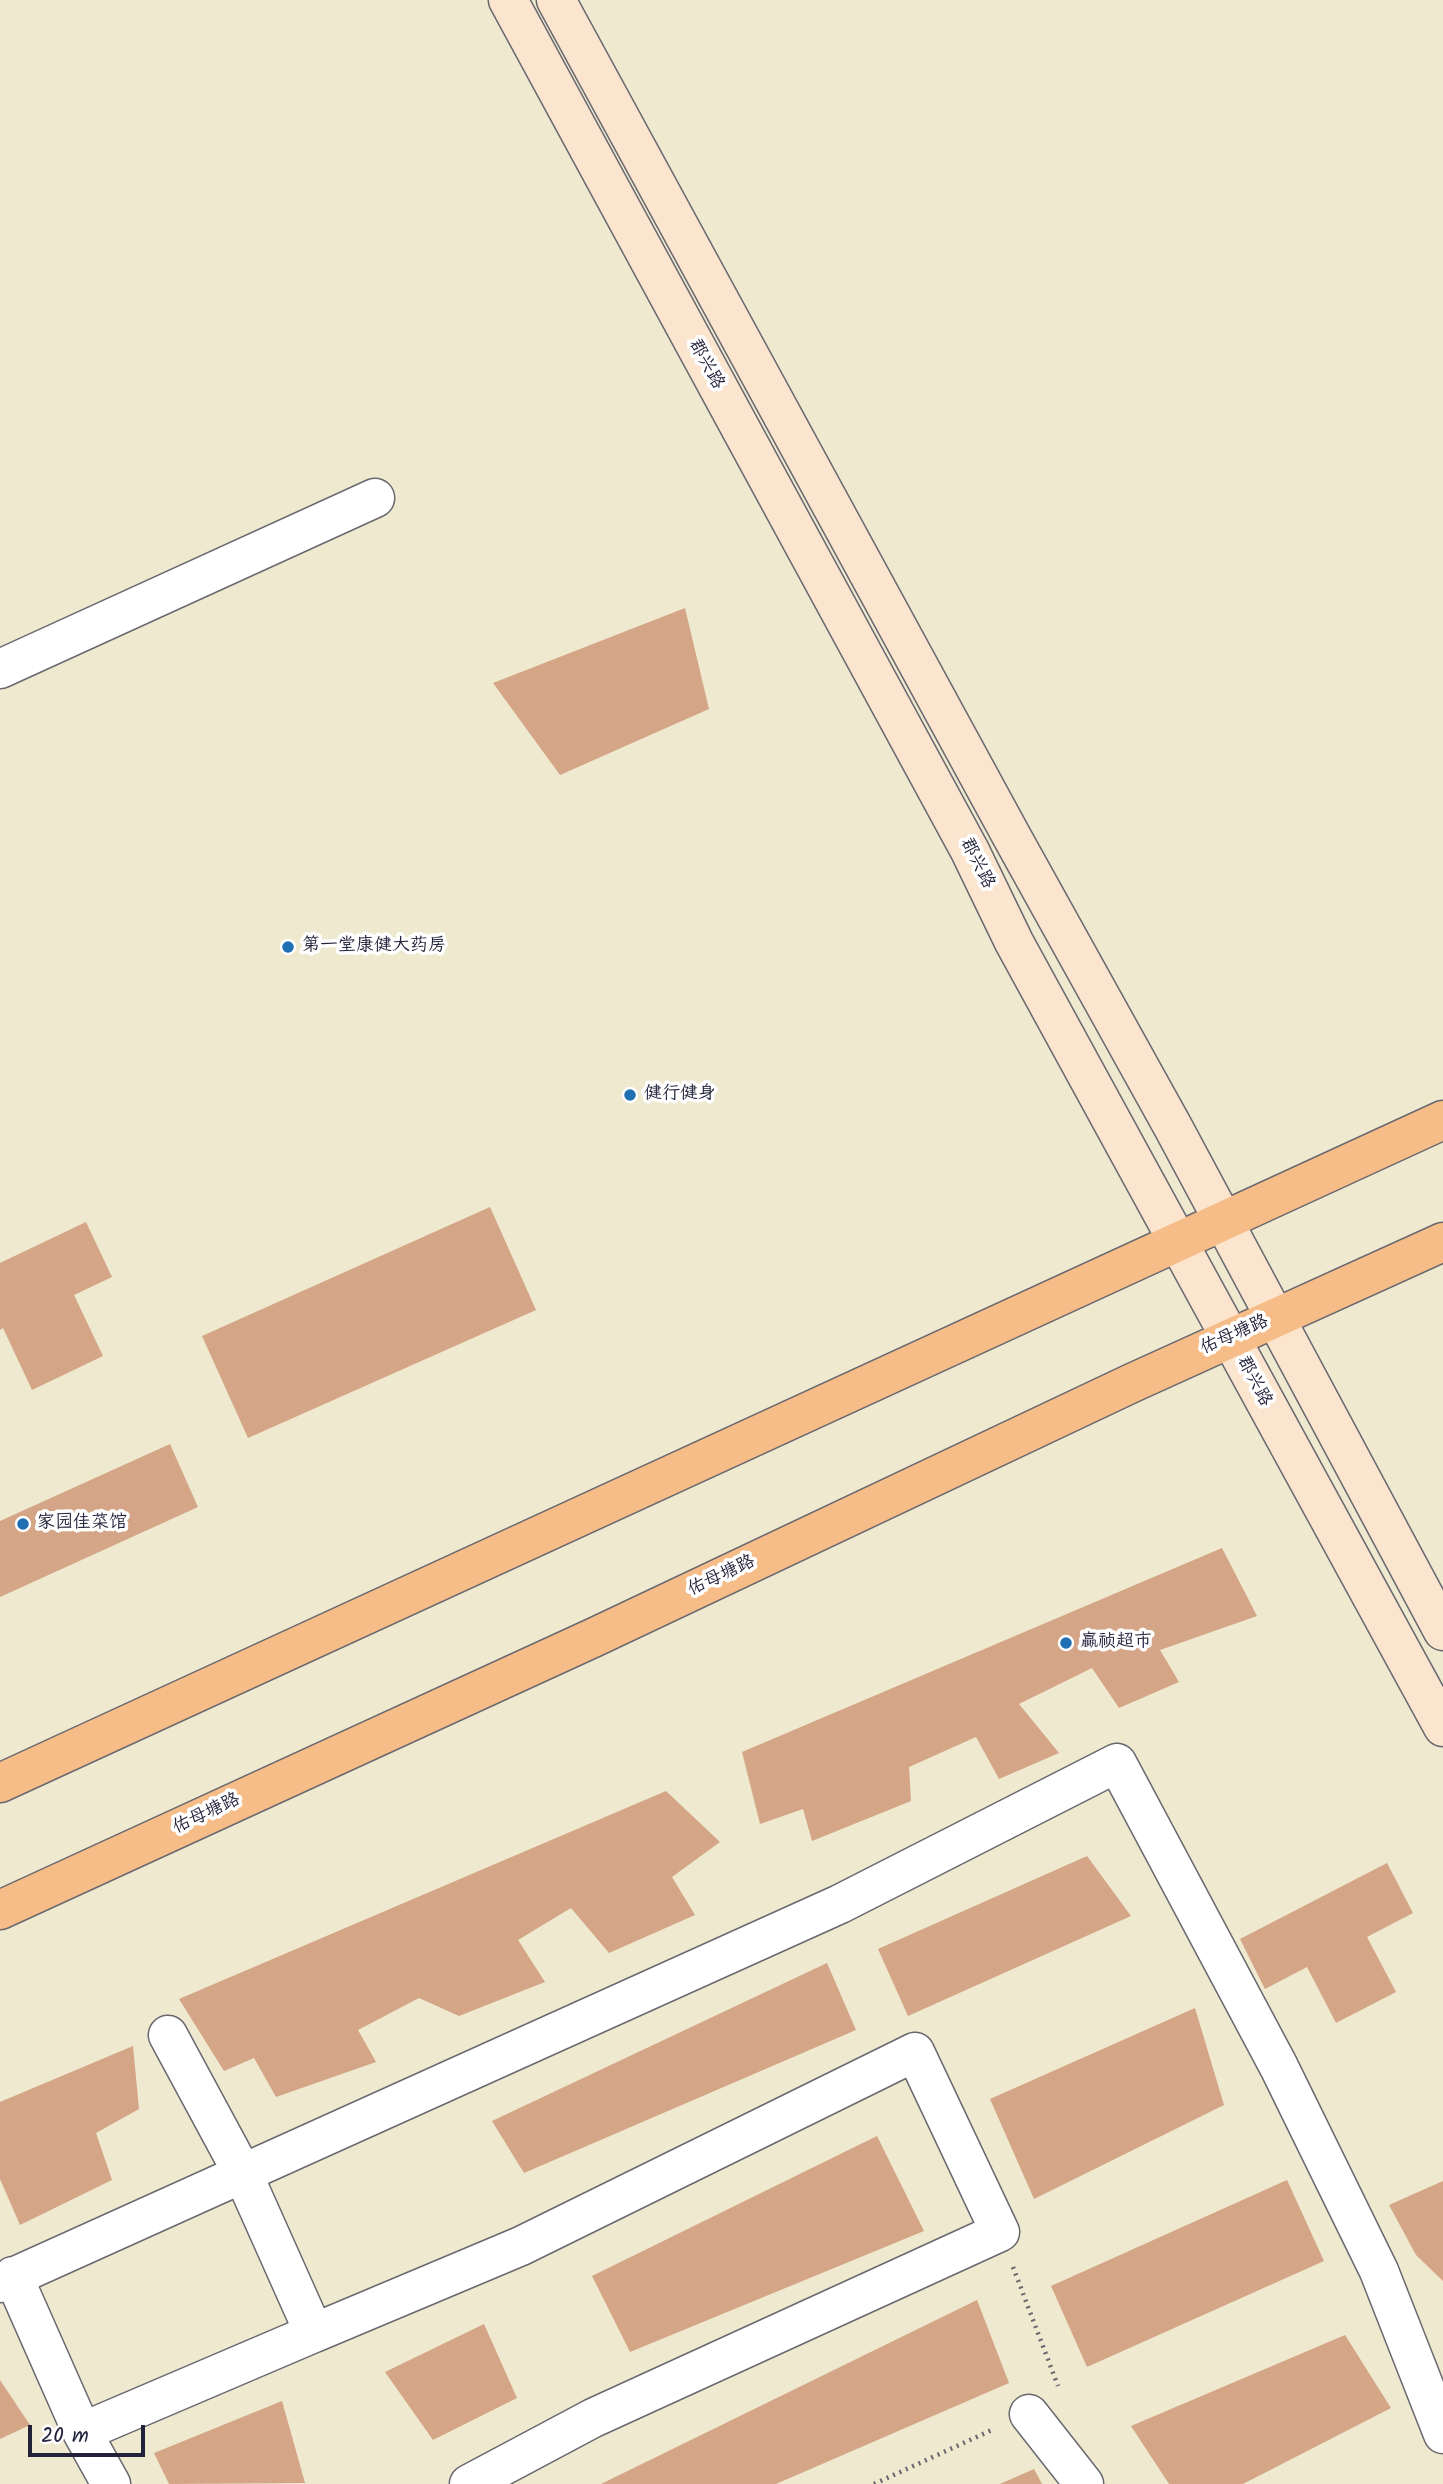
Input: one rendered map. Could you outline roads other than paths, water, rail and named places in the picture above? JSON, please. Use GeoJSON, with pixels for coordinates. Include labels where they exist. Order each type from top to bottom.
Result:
{"type":"FeatureCollection","features":[{"type":"Feature","properties":{"kind":"main road","name":"郡兴路"},"geometry":{"type":"LineString","coordinates":[[508,0],[970,852],[1014,942],[1443,1727]]}},
{"type":"Feature","properties":{"kind":"main road"},"geometry":{"type":"LineString","coordinates":[[556,0],[1224,1221],[1443,1631]]}},
{"type":"Feature","properties":{"kind":"main road"},"geometry":{"type":"LineString","coordinates":[[2,1781],[1443,1120]]}},
{"type":"Feature","properties":{"kind":"main road","name":"佑母塘路"},"geometry":{"type":"LineString","coordinates":[[0,1910],[583,1643],[1229,1339],[1443,1242]]}},
{"type":"Feature","properties":{"kind":"street"},"geometry":{"type":"LineString","coordinates":[[0,669],[375,498]]}},
{"type":"Feature","properties":{"kind":"street"},"geometry":{"type":"LineString","coordinates":[[111,2484],[6,2280],[841,1903],[1117,1763],[1279,2067],[1356,2223],[1379,2271],[1443,2434]]}},
{"type":"Feature","properties":{"kind":"street"},"geometry":{"type":"LineString","coordinates":[[168,2035],[243,2174],[314,2333]]}},
{"type":"Feature","properties":{"kind":"street"},"geometry":{"type":"LineString","coordinates":[[82,2432],[521,2246],[915,2052],[1000,2232],[593,2418],[468,2484]]}},
{"type":"Feature","properties":{"kind":"street"},"geometry":{"type":"LineString","coordinates":[[1028,2414],[1084,2484]]}},
{"type":"Feature","properties":{"kind":"place","name":"第一堂康健大药房"},"geometry":{"type":"Point","coordinates":[288,947]}},
{"type":"Feature","properties":{"kind":"place","name":"健行健身"},"geometry":{"type":"Point","coordinates":[630,1095]}},
{"type":"Feature","properties":{"kind":"place","name":"家园佳菜馆"},"geometry":{"type":"Point","coordinates":[23,1524]}},
{"type":"Feature","properties":{"kind":"place","name":"赢祯超市"},"geometry":{"type":"Point","coordinates":[1066,1643]}}]}
